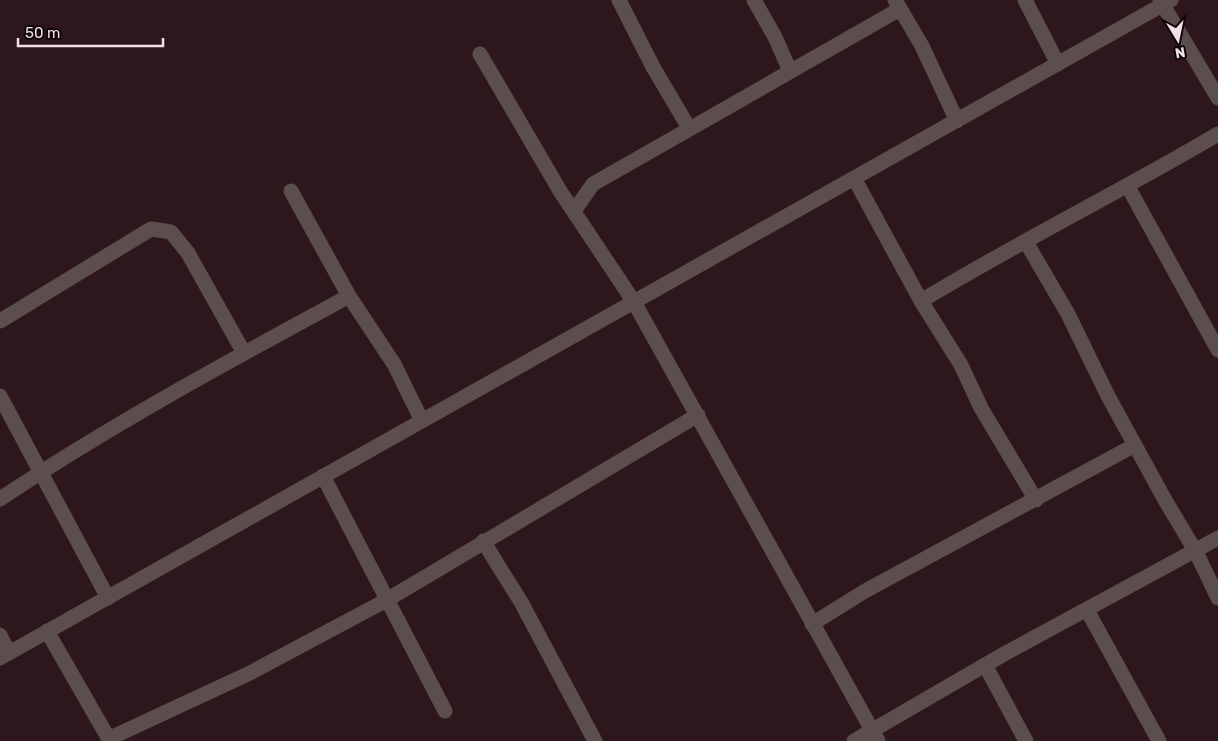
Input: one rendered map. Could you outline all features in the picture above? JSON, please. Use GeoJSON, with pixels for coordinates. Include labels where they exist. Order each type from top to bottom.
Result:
{"type":"FeatureCollection","features":[{"type":"Feature","properties":{"kind":"street"},"geometry":{"type":"LineString","coordinates":[[619,0],[689,128]]}},
{"type":"Feature","properties":{"kind":"street"},"geometry":{"type":"LineString","coordinates":[[754,0],[790,72]]}},
{"type":"Feature","properties":{"kind":"street"},"geometry":{"type":"LineString","coordinates":[[1024,0],[1058,64]]}},
{"type":"Feature","properties":{"kind":"street"},"geometry":{"type":"LineString","coordinates":[[0,635],[4,655],[957,121],[1165,2],[1218,98]]}},
{"type":"Feature","properties":{"kind":"street"},"geometry":{"type":"LineString","coordinates":[[574,211],[593,184],[790,72],[897,4],[922,46],[957,121]]}},
{"type":"Feature","properties":{"kind":"street"},"geometry":{"type":"LineString","coordinates":[[480,54],[574,211],[634,302],[875,736]]}},
{"type":"Feature","properties":{"kind":"street"},"geometry":{"type":"LineString","coordinates":[[921,301],[1075,212],[1218,134]]}},
{"type":"Feature","properties":{"kind":"street"},"geometry":{"type":"LineString","coordinates":[[854,178],[921,301],[961,365],[981,408],[1036,500]]}},
{"type":"Feature","properties":{"kind":"street"},"geometry":{"type":"LineString","coordinates":[[1127,185],[1218,350]]}},
{"type":"Feature","properties":{"kind":"street"},"geometry":{"type":"LineString","coordinates":[[291,190],[349,296],[394,364],[422,421]]}},
{"type":"Feature","properties":{"kind":"street"},"geometry":{"type":"LineString","coordinates":[[0,321],[151,229],[172,232],[188,253],[244,353]]}},
{"type":"Feature","properties":{"kind":"street"},"geometry":{"type":"LineString","coordinates":[[1026,242],[1068,314],[1135,444],[1196,552],[1218,598]]}},
{"type":"Feature","properties":{"kind":"street"},"geometry":{"type":"LineString","coordinates":[[0,499],[62,458],[244,353],[349,296]]}},
{"type":"Feature","properties":{"kind":"street"},"geometry":{"type":"LineString","coordinates":[[0,396],[108,598]]}},
{"type":"Feature","properties":{"kind":"street"},"geometry":{"type":"LineString","coordinates":[[48,631],[109,740],[250,673],[387,599],[698,415]]}},
{"type":"Feature","properties":{"kind":"street"},"geometry":{"type":"LineString","coordinates":[[812,624],[865,591],[1036,500],[1135,444]]}},
{"type":"Feature","properties":{"kind":"street"},"geometry":{"type":"LineString","coordinates":[[323,476],[445,711]]}},
{"type":"Feature","properties":{"kind":"street"},"geometry":{"type":"LineString","coordinates":[[854,741],[875,736],[985,664],[1196,552],[1218,538]]}},
{"type":"Feature","properties":{"kind":"street"},"geometry":{"type":"LineString","coordinates":[[483,541],[521,602],[595,741]]}},
{"type":"Feature","properties":{"kind":"street"},"geometry":{"type":"LineString","coordinates":[[1088,610],[1159,741]]}},
{"type":"Feature","properties":{"kind":"street"},"geometry":{"type":"LineString","coordinates":[[985,664],[1026,741]]}}]}
